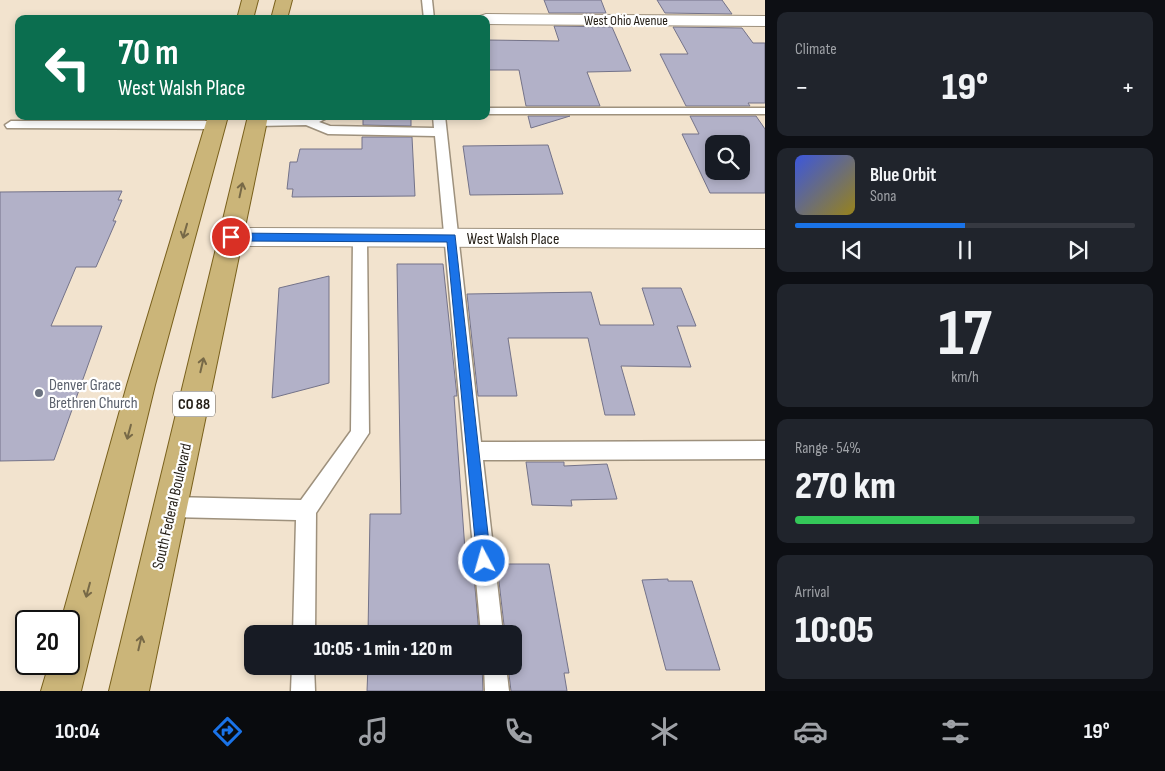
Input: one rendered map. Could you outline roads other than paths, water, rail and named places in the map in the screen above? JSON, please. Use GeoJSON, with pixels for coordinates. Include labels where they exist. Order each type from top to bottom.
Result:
{"type":"FeatureCollection","features":[{"type":"Feature","properties":{"kind":"main road"},"geometry":{"type":"LineString","coordinates":[[246,15],[250,0]]}},
{"type":"Feature","properties":{"kind":"main road"},"geometry":{"type":"LineString","coordinates":[[281,15],[284,0]]}},
{"type":"Feature","properties":{"kind":"main road","name":"South Federal Boulevard"},"geometry":{"type":"LineString","coordinates":[[129,691],[257,120]]}},
{"type":"Feature","properties":{"kind":"main road"},"geometry":{"type":"LineString","coordinates":[[80,621],[141,385],[216,121]]}},
{"type":"Feature","properties":{"kind":"main road"},"geometry":{"type":"LineString","coordinates":[[61,691],[66,675]]}},
{"type":"Feature","properties":{"kind":"street","name":"West Ohio Avenue"},"geometry":{"type":"LineString","coordinates":[[490,19],[765,21]]}},
{"type":"Feature","properties":{"kind":"street","name":"West Walsh Place"},"geometry":{"type":"LineString","coordinates":[[231,237],[765,239]]}},
{"type":"Feature","properties":{"kind":"lane"},"geometry":{"type":"LineString","coordinates":[[427,0],[429,15]]}},
{"type":"Feature","properties":{"kind":"lane"},"geometry":{"type":"LineString","coordinates":[[490,112],[765,112]]}},
{"type":"Feature","properties":{"kind":"lane"},"geometry":{"type":"LineString","coordinates":[[282,120],[311,120]]}},
{"type":"Feature","properties":{"kind":"lane"},"geometry":{"type":"LineString","coordinates":[[10,125],[216,121]]}},
{"type":"Feature","properties":{"kind":"lane"},"geometry":{"type":"LineString","coordinates":[[308,121],[328,130],[440,124],[491,625]]}},
{"type":"Feature","properties":{"kind":"lane"},"geometry":{"type":"LineString","coordinates":[[304,625],[306,510],[360,433],[360,238]]}},
{"type":"Feature","properties":{"kind":"lane"},"geometry":{"type":"LineString","coordinates":[[473,451],[765,450]]}},
{"type":"Feature","properties":{"kind":"lane"},"geometry":{"type":"LineString","coordinates":[[171,507],[306,510]]}},
{"type":"Feature","properties":{"kind":"lane"},"geometry":{"type":"LineString","coordinates":[[302,691],[303,675]]}},
{"type":"Feature","properties":{"kind":"lane"},"geometry":{"type":"LineString","coordinates":[[496,675],[497,691]]}},
{"type":"Feature","properties":{"kind":"place","name":"Denver Grace Brethren Church"},"geometry":{"type":"Point","coordinates":[39,393]}}]}
